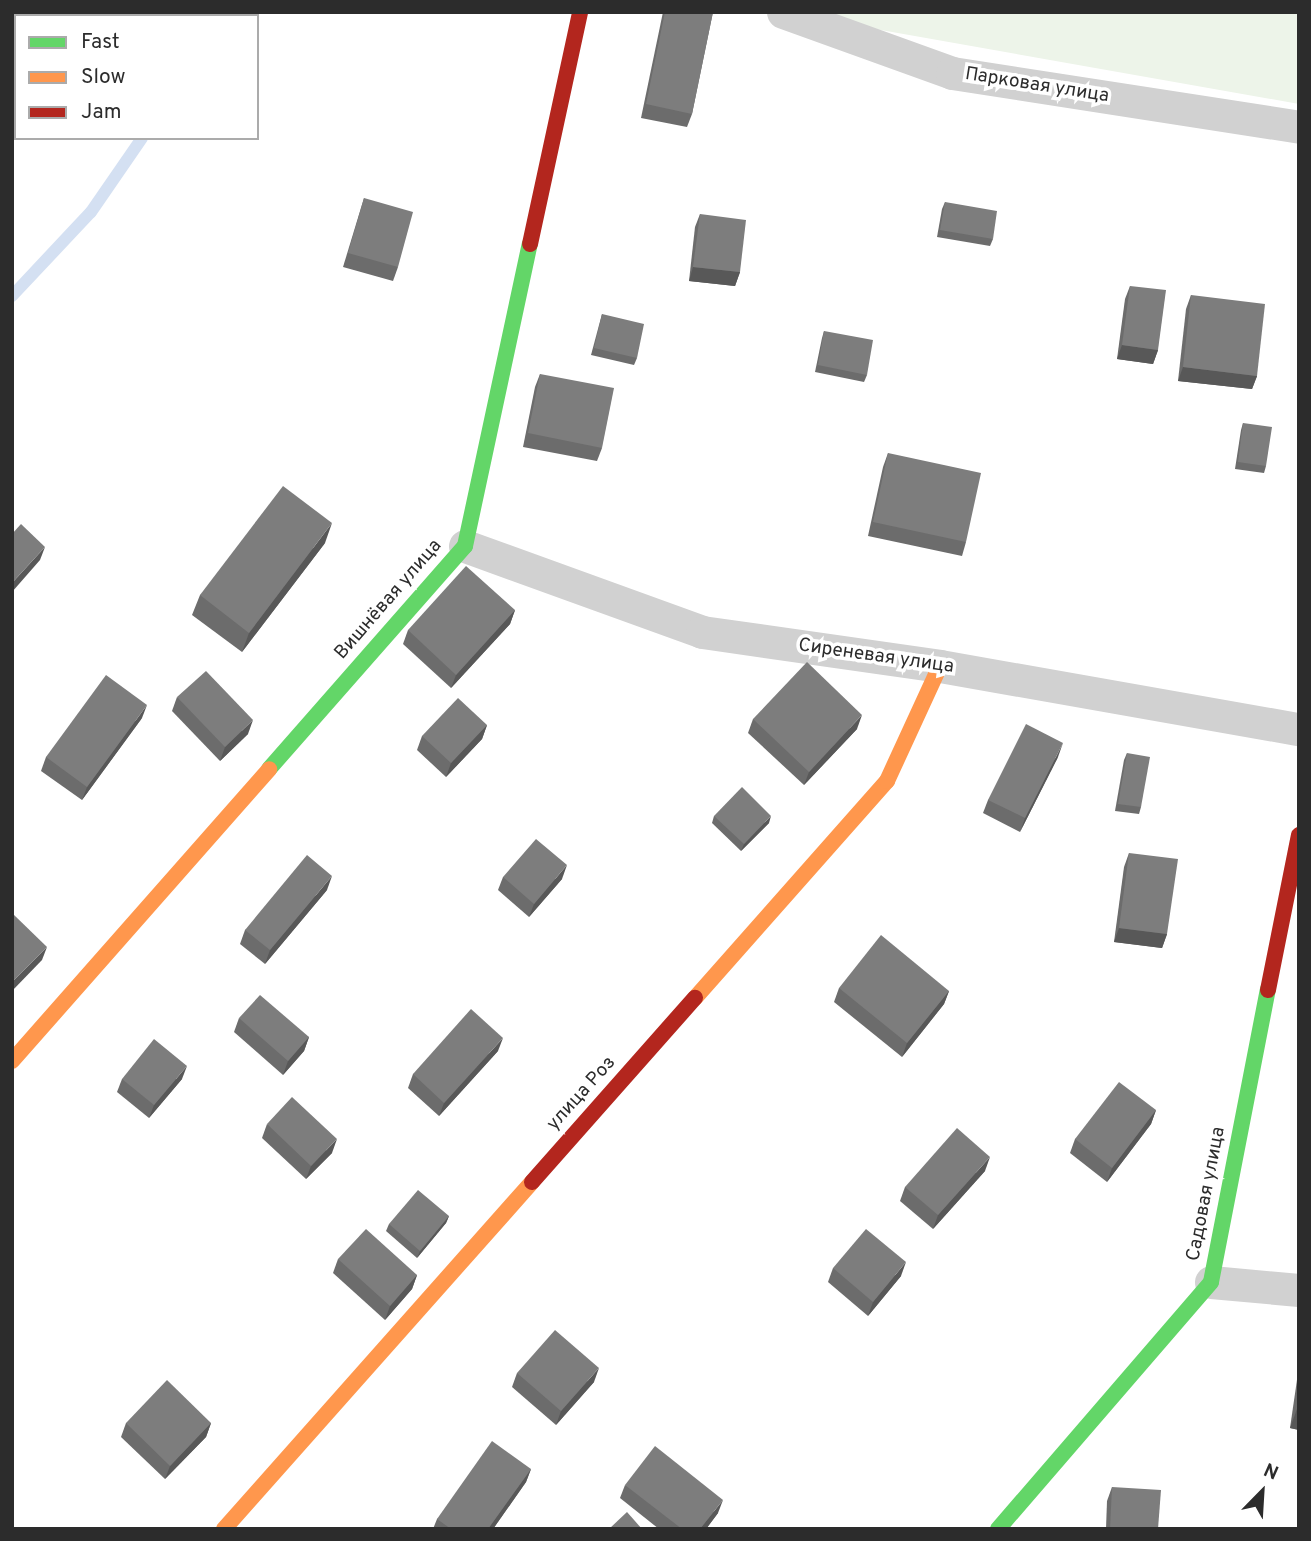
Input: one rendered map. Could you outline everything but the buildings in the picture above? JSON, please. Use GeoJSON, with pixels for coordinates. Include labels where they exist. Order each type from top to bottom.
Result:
{"type":"FeatureCollection","features":[{"type":"Feature","properties":{"kind":"street","name":"Вишнёвая улица"},"geometry":{"type":"LineString","coordinates":[[12,1061],[465,545],[580,12]]}},
{"type":"Feature","properties":{"kind":"street","name":"Парковая улица"},"geometry":{"type":"LineString","coordinates":[[783,12],[952,73],[1299,127]]}},
{"type":"Feature","properties":{"kind":"street","name":"Сиреневая улица"},"geometry":{"type":"LineString","coordinates":[[465,545],[702,632],[940,666],[1299,729]]}},
{"type":"Feature","properties":{"kind":"street","name":"улица Роз"},"geometry":{"type":"LineString","coordinates":[[224,1529],[887,781],[940,666]]}},
{"type":"Feature","properties":{"kind":"street","name":"Садовая улица"},"geometry":{"type":"LineString","coordinates":[[998,1529],[1211,1282],[1299,835]]}},
{"type":"Feature","properties":{"kind":"street"},"geometry":{"type":"LineString","coordinates":[[1211,1282],[1299,1290]]}},
{"type":"Feature","properties":{"kind":"shaded area"},"geometry":{"type":"Polygon","coordinates":[[[779,12],[1299,12],[1299,104],[779,12]]]}},
{"type":"Feature","properties":{"kind":"waterway"},"geometry":{"type":"LineString","coordinates":[[12,296],[91,212],[141,140]]}},
{"type":"Feature","properties":{"kind":"traffic: fast"},"geometry":{"type":"LineString","coordinates":[[269,769],[465,546],[530,244]]}},
{"type":"Feature","properties":{"kind":"traffic: fast"},"geometry":{"type":"LineString","coordinates":[[998,1529],[1211,1282],[1268,990]]}},
{"type":"Feature","properties":{"kind":"traffic: slow"},"geometry":{"type":"LineString","coordinates":[[695,998],[887,781],[940,666]]}},
{"type":"Feature","properties":{"kind":"traffic: slow"},"geometry":{"type":"LineString","coordinates":[[12,1061],[269,769]]}},
{"type":"Feature","properties":{"kind":"traffic: slow"},"geometry":{"type":"LineString","coordinates":[[224,1529],[532,1182]]}},
{"type":"Feature","properties":{"kind":"traffic: jam"},"geometry":{"type":"LineString","coordinates":[[530,244],[580,12]]}},
{"type":"Feature","properties":{"kind":"traffic: jam"},"geometry":{"type":"LineString","coordinates":[[1268,990],[1299,835]]}},
{"type":"Feature","properties":{"kind":"traffic: jam"},"geometry":{"type":"LineString","coordinates":[[532,1182],[695,998]]}}]}
